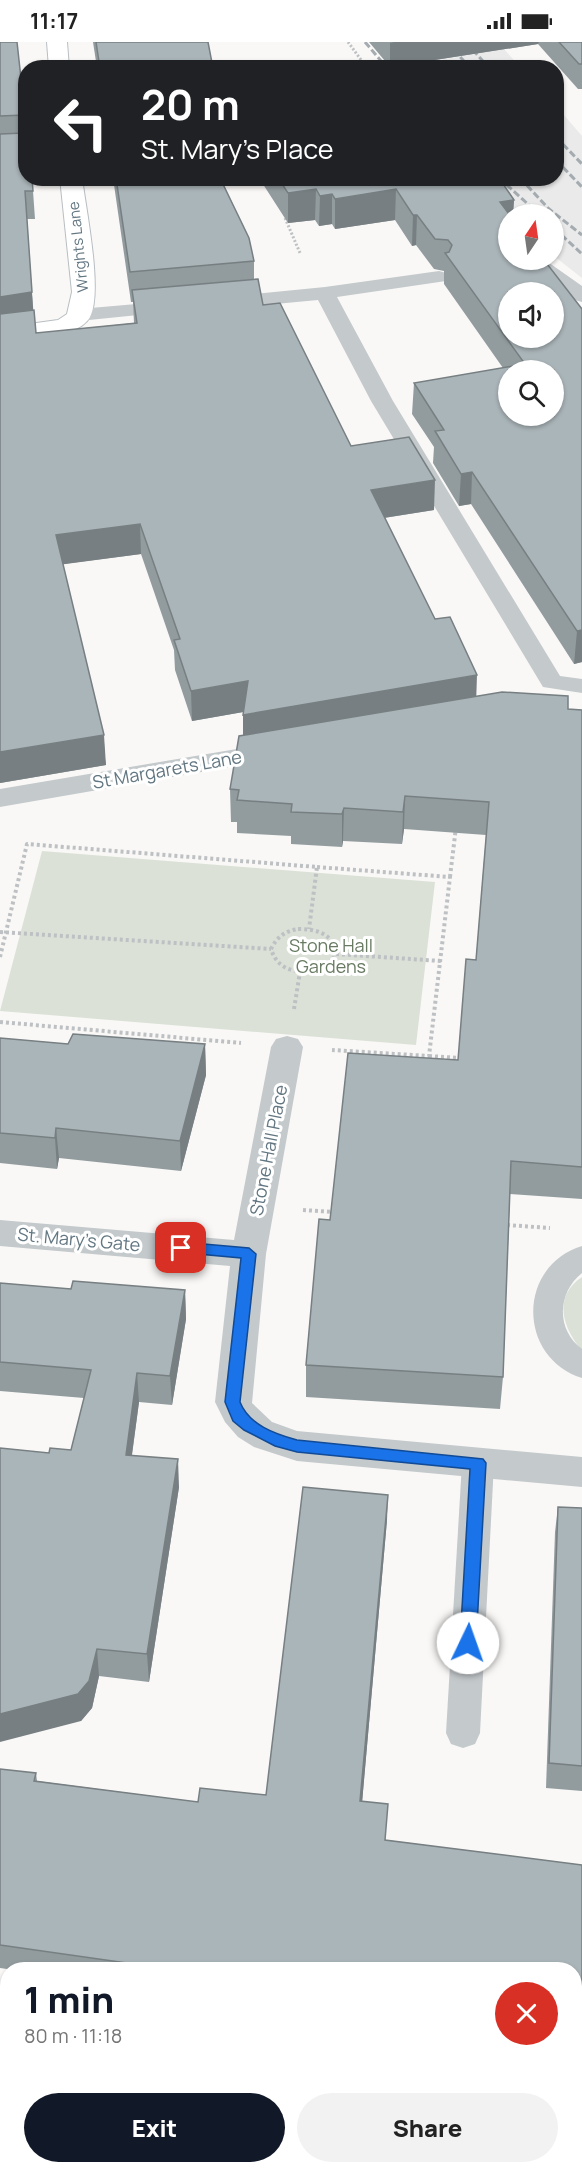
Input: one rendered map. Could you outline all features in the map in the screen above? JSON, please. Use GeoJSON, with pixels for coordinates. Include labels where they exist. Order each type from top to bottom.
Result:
{"type":"FeatureCollection","features":[{"type":"Feature","properties":{"kind":"street"},"geometry":{"type":"LineString","coordinates":[[57,42],[58,60]]}},
{"type":"Feature","properties":{"kind":"street","name":"Wrights Lane"},"geometry":{"type":"LineString","coordinates":[[72,186],[84,292],[80,315]]}},
{"type":"Feature","properties":{"kind":"street"},"geometry":{"type":"LineString","coordinates":[[0,335],[64,326],[80,315]]}},
{"type":"Feature","properties":{"kind":"street","name":"St Margarets Lane"},"geometry":{"type":"LineString","coordinates":[[0,798],[304,746]]}},
{"type":"Feature","properties":{"kind":"street","name":"Stone Hall Place"},"geometry":{"type":"LineString","coordinates":[[249,1254],[287,1047]]}},
{"type":"Feature","properties":{"kind":"street","name":"St. Mary's Gate"},"geometry":{"type":"LineString","coordinates":[[0,1233],[249,1254]]}},
{"type":"Feature","properties":{"kind":"street"},"geometry":{"type":"LineString","coordinates":[[249,1254],[232,1402],[238,1416],[261,1434],[297,1446],[582,1472]]}},
{"type":"Feature","properties":{"kind":"lane"},"geometry":{"type":"LineString","coordinates":[[546,270],[582,296]]}},
{"type":"Feature","properties":{"kind":"lane"},"geometry":{"type":"LineString","coordinates":[[80,315],[325,293],[439,277]]}},
{"type":"Feature","properties":{"kind":"lane"},"geometry":{"type":"LineString","coordinates":[[325,293],[382,401],[552,682],[582,686]]}},
{"type":"Feature","properties":{"kind":"lane"},"geometry":{"type":"LineString","coordinates":[[582,1257],[564,1270],[551,1287],[546,1305],[548,1325],[558,1345],[573,1361],[582,1366]]}},
{"type":"Feature","properties":{"kind":"lane"},"geometry":{"type":"LineString","coordinates":[[463,1733],[478,1463]]}},
{"type":"Feature","properties":{"kind":"path"},"geometry":{"type":"LineString","coordinates":[[348,42],[361,60]]}},
{"type":"Feature","properties":{"kind":"path"},"geometry":{"type":"LineString","coordinates":[[282,210],[300,253]]}},
{"type":"Feature","properties":{"kind":"path"},"geometry":{"type":"LineString","coordinates":[[429,1056],[457,824],[448,824]]}},
{"type":"Feature","properties":{"kind":"path"},"geometry":{"type":"LineString","coordinates":[[0,957],[27,844],[450,878]]}},
{"type":"Feature","properties":{"kind":"path"},"geometry":{"type":"LineString","coordinates":[[309,929],[317,867]]}},
{"type":"Feature","properties":{"kind":"path"},"geometry":{"type":"LineString","coordinates":[[309,929],[326,934],[332,940],[336,954],[333,960],[319,970],[300,972],[282,967],[272,956],[271,949],[279,936],[288,931],[309,929]]}},
{"type":"Feature","properties":{"kind":"path"},"geometry":{"type":"LineString","coordinates":[[0,932],[271,949]]}},
{"type":"Feature","properties":{"kind":"path"},"geometry":{"type":"LineString","coordinates":[[336,954],[441,961]]}},
{"type":"Feature","properties":{"kind":"path"},"geometry":{"type":"LineString","coordinates":[[287,1047],[300,972]]}},
{"type":"Feature","properties":{"kind":"path"},"geometry":{"type":"LineString","coordinates":[[0,1022],[287,1047],[465,1058]]}},
{"type":"Feature","properties":{"kind":"path"},"geometry":{"type":"LineString","coordinates":[[257,1207],[339,1213]]}},
{"type":"Feature","properties":{"kind":"path"},"geometry":{"type":"LineString","coordinates":[[503,1224],[550,1228],[582,1257]]}},
{"type":"Feature","properties":{"kind":"shaded area"},"geometry":{"type":"Polygon","coordinates":[[[504,49],[514,60],[440,60],[504,49]]]}},
{"type":"Feature","properties":{"kind":"shaded area"},"geometry":{"type":"Polygon","coordinates":[[[564,115],[582,136],[582,278],[564,264],[564,204],[498,204],[498,208],[456,186],[564,186],[564,115]]]}},
{"type":"Feature","properties":{"kind":"green space","name":"Stone Hall Gardens"},"geometry":{"type":"Polygon","coordinates":[[[42,851],[435,882],[416,1045],[0,1011],[42,851]]]}},
{"type":"Feature","properties":{"kind":"green space"},"geometry":{"type":"Polygon","coordinates":[[[582,1277],[582,1351],[566,1323],[564,1303],[573,1285],[582,1277]]]}},
{"type":"Feature","properties":{"kind":"building"},"geometry":{"type":"Polygon","coordinates":[[[0,42],[17,42],[18,115],[0,116],[0,42]]]}},
{"type":"Feature","properties":{"kind":"building"},"geometry":{"type":"Polygon","coordinates":[[[96,42],[208,42],[211,60],[99,60],[96,42]]]}},
{"type":"Feature","properties":{"kind":"building"},"geometry":{"type":"Polygon","coordinates":[[[559,42],[582,42],[582,64],[579,64],[559,42]]]}},
{"type":"Feature","properties":{"kind":"building"},"geometry":{"type":"Polygon","coordinates":[[[18,133],[18,186],[33,186],[33,191],[25,191],[32,292],[0,297],[0,134],[18,133]]]}},
{"type":"Feature","properties":{"kind":"building"},"geometry":{"type":"Polygon","coordinates":[[[117,186],[224,186],[249,238],[254,261],[130,272],[117,186]]]}},
{"type":"Feature","properties":{"kind":"building"},"geometry":{"type":"Polygon","coordinates":[[[283,186],[504,186],[514,200],[498,204],[498,270],[552,270],[561,282],[498,282],[498,327],[445,253],[449,252],[452,245],[448,240],[435,239],[417,215],[413,215],[396,189],[335,199],[332,194],[320,196],[316,189],[288,193],[283,186]]]}},
{"type":"Feature","properties":{"kind":"building"},"geometry":{"type":"Polygon","coordinates":[[[258,279],[263,305],[280,303],[351,446],[409,437],[435,480],[371,490],[435,619],[450,617],[477,675],[243,715],[248,681],[191,691],[174,640],[180,639],[140,524],[56,535],[104,735],[0,752],[0,314],[34,310],[36,333],[137,323],[132,290],[258,279]]]}},
{"type":"Feature","properties":{"kind":"building"},"geometry":{"type":"Polygon","coordinates":[[[564,286],[582,309],[582,630],[577,631],[472,472],[461,474],[435,431],[444,430],[414,383],[498,369],[498,426],[564,426],[564,360],[522,360],[513,348],[564,348],[564,286]]]}},
{"type":"Feature","properties":{"kind":"building"},"geometry":{"type":"Polygon","coordinates":[[[502,692],[568,696],[568,709],[582,710],[582,1167],[511,1161],[503,1377],[306,1365],[319,1219],[330,1220],[348,1053],[458,1060],[466,959],[476,960],[489,802],[405,796],[403,812],[344,808],[342,814],[291,812],[292,804],[237,800],[239,790],[230,789],[239,736],[502,692]]]}},
{"type":"Feature","properties":{"kind":"building"},"geometry":{"type":"Polygon","coordinates":[[[73,1034],[205,1044],[180,1141],[56,1128],[55,1138],[0,1133],[0,1038],[68,1044],[73,1034]]]}},
{"type":"Feature","properties":{"kind":"building"},"geometry":{"type":"Polygon","coordinates":[[[73,1281],[185,1290],[170,1376],[137,1373],[126,1455],[178,1459],[147,1654],[97,1649],[89,1681],[78,1694],[0,1714],[0,1448],[49,1453],[50,1448],[71,1450],[91,1370],[0,1362],[0,1283],[71,1289],[73,1281]]]}},
{"type":"Feature","properties":{"kind":"building"},"geometry":{"type":"Polygon","coordinates":[[[303,1487],[388,1495],[360,1801],[388,1804],[385,1840],[582,1865],[582,1962],[120,1962],[0,1945],[0,1769],[36,1773],[34,1781],[198,1802],[200,1788],[266,1795],[303,1487]]]}},
{"type":"Feature","properties":{"kind":"building"},"geometry":{"type":"Polygon","coordinates":[[[558,1507],[582,1508],[582,1766],[549,1763],[558,1507]]]}},
{"type":"Feature","properties":{"kind":"railway"},"geometry":{"type":"LineString","coordinates":[[365,42],[380,60]]}},
{"type":"Feature","properties":{"kind":"railway"},"geometry":{"type":"LineString","coordinates":[[447,42],[463,60]]}},
{"type":"Feature","properties":{"kind":"railway"},"geometry":{"type":"LineString","coordinates":[[466,42],[482,60]]}},
{"type":"Feature","properties":{"kind":"railway"},"geometry":{"type":"LineString","coordinates":[[564,145],[582,164]]}},
{"type":"Feature","properties":{"kind":"railway"},"geometry":{"type":"LineString","coordinates":[[564,168],[582,187]]}},
{"type":"Feature","properties":{"kind":"railway"},"geometry":{"type":"LineString","coordinates":[[508,186],[528,204]]}},
{"type":"Feature","properties":{"kind":"railway"},"geometry":{"type":"LineString","coordinates":[[527,186],[549,209],[582,235]]}},
{"type":"Feature","properties":{"kind":"railway"},"geometry":{"type":"LineString","coordinates":[[564,237],[582,254]]}},
{"type":"Feature","properties":{"kind":"route"},"geometry":{"type":"LineString","coordinates":[[181,1248],[249,1254],[232,1402],[238,1416],[261,1434],[297,1446],[478,1463],[468,1643]]}}]}
